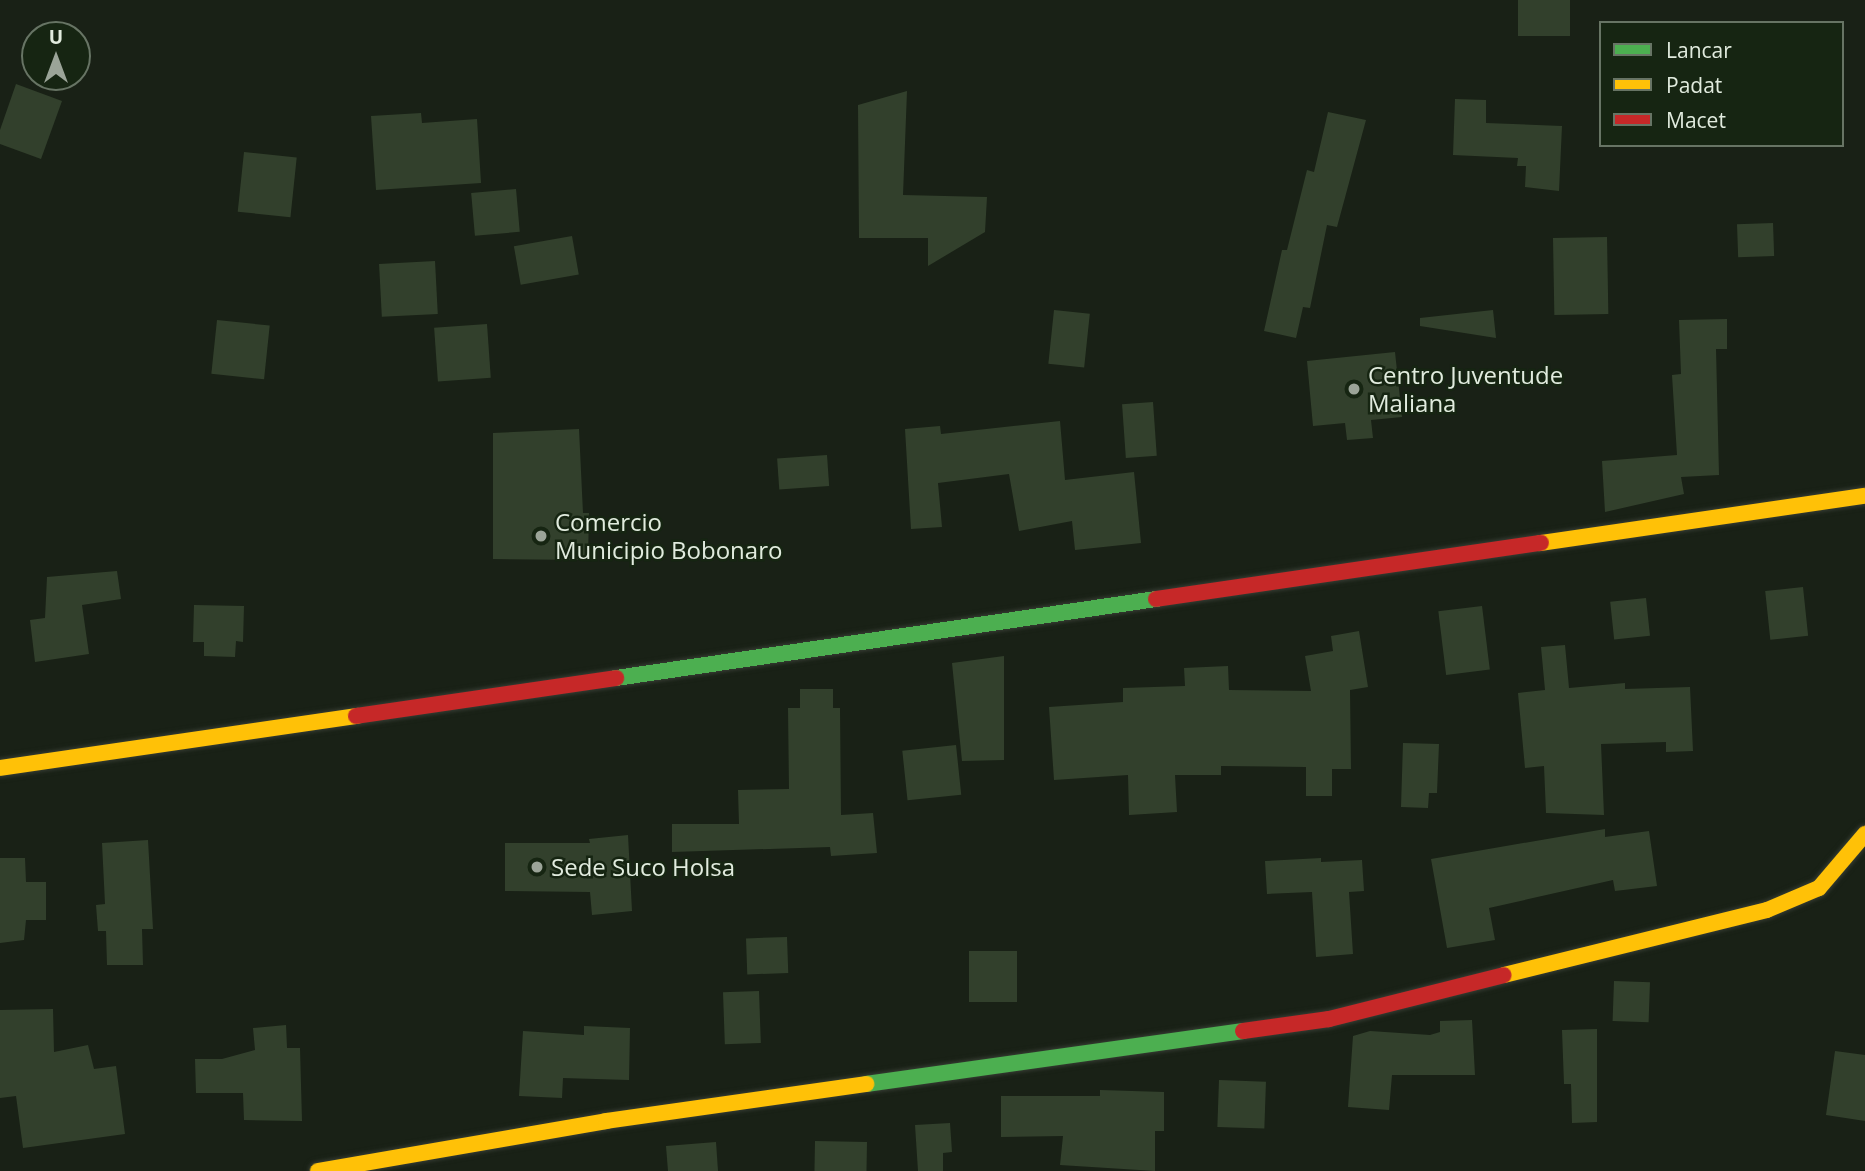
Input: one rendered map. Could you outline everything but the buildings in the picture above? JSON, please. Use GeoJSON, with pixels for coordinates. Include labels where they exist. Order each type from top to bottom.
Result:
{"type":"FeatureCollection","features":[{"type":"Feature","properties":{"kind":"main road"},"geometry":{"type":"LineString","coordinates":[[0,768],[1865,496]]}},
{"type":"Feature","properties":{"kind":"main road"},"geometry":{"type":"LineString","coordinates":[[318,1171],[606,1121],[1329,1019],[1768,910],[1819,888],[1865,834]]}},
{"type":"Feature","properties":{"kind":"traffic: fast"},"geometry":{"type":"LineString","coordinates":[[616,678],[1156,599]]}},
{"type":"Feature","properties":{"kind":"traffic: fast"},"geometry":{"type":"LineString","coordinates":[[866,1084],[1243,1031]]}},
{"type":"Feature","properties":{"kind":"traffic: slow"},"geometry":{"type":"LineString","coordinates":[[1541,543],[1865,496]]}},
{"type":"Feature","properties":{"kind":"traffic: slow"},"geometry":{"type":"LineString","coordinates":[[0,768],[356,716]]}},
{"type":"Feature","properties":{"kind":"traffic: slow"},"geometry":{"type":"LineString","coordinates":[[1504,975],[1767,910],[1819,888],[1865,834]]}},
{"type":"Feature","properties":{"kind":"traffic: slow"},"geometry":{"type":"LineString","coordinates":[[318,1171],[606,1121],[866,1084]]}},
{"type":"Feature","properties":{"kind":"traffic: jam"},"geometry":{"type":"LineString","coordinates":[[1156,599],[1541,543]]}},
{"type":"Feature","properties":{"kind":"traffic: jam"},"geometry":{"type":"LineString","coordinates":[[356,716],[616,678]]}},
{"type":"Feature","properties":{"kind":"traffic: jam"},"geometry":{"type":"LineString","coordinates":[[1243,1031],[1329,1019],[1504,975]]}},
{"type":"Feature","properties":{"kind":"place","name":"Centro Juventude Maliana"},"geometry":{"type":"Point","coordinates":[1354,389]}},
{"type":"Feature","properties":{"kind":"place","name":"Comercio Municipio Bobonaro"},"geometry":{"type":"Point","coordinates":[541,536]}},
{"type":"Feature","properties":{"kind":"place","name":"Sede Suco Holsa"},"geometry":{"type":"Point","coordinates":[537,867]}}]}
